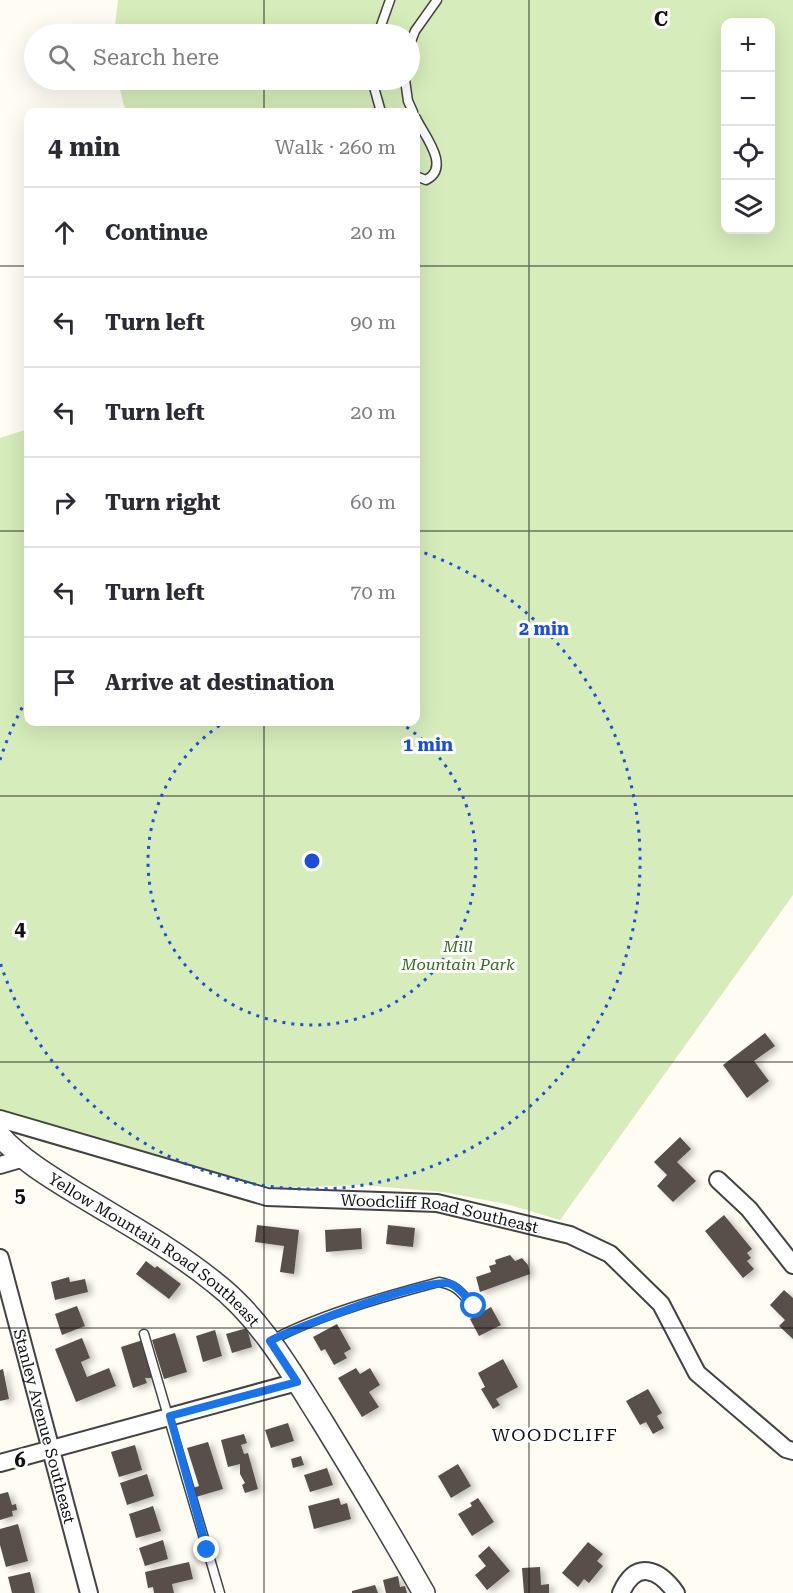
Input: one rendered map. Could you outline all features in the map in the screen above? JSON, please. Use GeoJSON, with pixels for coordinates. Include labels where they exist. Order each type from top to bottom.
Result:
{"type":"FeatureCollection","features":[{"type":"Feature","properties":{"kind":"street","name":"Woodcliff Road Southeast"},"geometry":{"type":"LineString","coordinates":[[0,1119],[267,1197],[437,1203],[570,1235],[610,1254],[662,1304],[698,1373],[786,1449],[793,1451]]}},
{"type":"Feature","properties":{"kind":"street","name":"Yellow Mountain Road Southeast"},"geometry":{"type":"LineString","coordinates":[[0,1136],[24,1158],[215,1282],[238,1303],[270,1341],[297,1382],[424,1593]]}},
{"type":"Feature","properties":{"kind":"street"},"geometry":{"type":"LineString","coordinates":[[0,1165],[24,1158]]}},
{"type":"Feature","properties":{"kind":"street"},"geometry":{"type":"LineString","coordinates":[[718,1180],[749,1209],[793,1265]]}},
{"type":"Feature","properties":{"kind":"street","name":"Stanley Avenue Southeast"},"geometry":{"type":"LineString","coordinates":[[0,1258],[88,1593]]}},
{"type":"Feature","properties":{"kind":"street"},"geometry":{"type":"LineString","coordinates":[[0,1463],[297,1382]]}},
{"type":"Feature","properties":{"kind":"street"},"geometry":{"type":"LineString","coordinates":[[621,1593],[625,1584],[632,1577],[650,1571],[665,1578],[676,1593]]}},
{"type":"Feature","properties":{"kind":"lane"},"geometry":{"type":"LineString","coordinates":[[382,24],[390,0]]}},
{"type":"Feature","properties":{"kind":"lane"},"geometry":{"type":"LineString","coordinates":[[420,24],[436,0]]}},
{"type":"Feature","properties":{"kind":"lane"},"geometry":{"type":"LineString","coordinates":[[375,90],[380,108]]}},
{"type":"Feature","properties":{"kind":"lane"},"geometry":{"type":"LineString","coordinates":[[406,90],[411,108]]}},
{"type":"Feature","properties":{"kind":"lane"},"geometry":{"type":"LineString","coordinates":[[420,126],[434,154],[437,166],[431,177],[426,180],[420,178]]}},
{"type":"Feature","properties":{"kind":"lane"},"geometry":{"type":"LineString","coordinates":[[270,1341],[289,1330],[439,1282],[456,1288],[474,1306]]}},
{"type":"Feature","properties":{"kind":"lane"},"geometry":{"type":"LineString","coordinates":[[144,1334],[170,1416],[220,1593]]}},
{"type":"Feature","properties":{"kind":"green space","name":"Mill Mountain Park"},"geometry":{"type":"Polygon","coordinates":[[[118,0],[793,0],[793,895],[560,1220],[506,1204],[443,1192],[362,1185],[275,1188],[0,1112],[0,438],[24,430],[24,726],[420,726],[420,108],[125,108],[120,90],[420,90],[420,24],[115,24],[118,0]]]}},
{"type":"Feature","properties":{"kind":"building"},"geometry":{"type":"Polygon","coordinates":[[[765,1033],[775,1046],[754,1061],[769,1081],[747,1098],[723,1065],[765,1033]]]}},
{"type":"Feature","properties":{"kind":"building"},"geometry":{"type":"Polygon","coordinates":[[[680,1137],[691,1149],[677,1162],[696,1181],[673,1202],[657,1186],[667,1175],[654,1162],[680,1137]]]}},
{"type":"Feature","properties":{"kind":"building"},"geometry":{"type":"Polygon","coordinates":[[[724,1215],[752,1249],[747,1253],[751,1258],[747,1261],[754,1269],[743,1278],[705,1231],[724,1215]]]}},
{"type":"Feature","properties":{"kind":"building"},"geometry":{"type":"Polygon","coordinates":[[[257,1225],[299,1230],[294,1274],[280,1272],[284,1246],[255,1242],[257,1225]]]}},
{"type":"Feature","properties":{"kind":"building"},"geometry":{"type":"Polygon","coordinates":[[[388,1225],[415,1228],[413,1247],[386,1244],[388,1225]]]}},
{"type":"Feature","properties":{"kind":"building"},"geometry":{"type":"Polygon","coordinates":[[[361,1228],[362,1249],[326,1252],[325,1230],[361,1228]]]}},
{"type":"Feature","properties":{"kind":"building"},"geometry":{"type":"Polygon","coordinates":[[[510,1255],[515,1261],[522,1258],[528,1265],[530,1274],[480,1292],[476,1277],[491,1272],[489,1266],[496,1264],[495,1260],[510,1255]]]}},
{"type":"Feature","properties":{"kind":"building"},"geometry":{"type":"Polygon","coordinates":[[[146,1261],[155,1268],[157,1266],[181,1284],[169,1299],[136,1274],[146,1261]]]}},
{"type":"Feature","properties":{"kind":"building"},"geometry":{"type":"Polygon","coordinates":[[[69,1277],[70,1282],[85,1279],[88,1292],[55,1300],[51,1282],[69,1277]]]}},
{"type":"Feature","properties":{"kind":"building"},"geometry":{"type":"Polygon","coordinates":[[[784,1290],[793,1298],[793,1339],[779,1326],[785,1320],[770,1305],[784,1290]]]}},
{"type":"Feature","properties":{"kind":"building"},"geometry":{"type":"Polygon","coordinates":[[[77,1306],[85,1326],[62,1335],[55,1314],[77,1306]]]}},
{"type":"Feature","properties":{"kind":"building"},"geometry":{"type":"Polygon","coordinates":[[[491,1307],[501,1325],[479,1336],[470,1319],[491,1307]]]}},
{"type":"Feature","properties":{"kind":"building"},"geometry":{"type":"Polygon","coordinates":[[[337,1324],[351,1349],[344,1353],[347,1358],[334,1365],[325,1349],[321,1351],[313,1337],[337,1324]]]}},
{"type":"Feature","properties":{"kind":"building"},"geometry":{"type":"Polygon","coordinates":[[[247,1328],[252,1347],[232,1353],[226,1334],[247,1328]]]}},
{"type":"Feature","properties":{"kind":"building"},"geometry":{"type":"Polygon","coordinates":[[[215,1330],[222,1356],[203,1362],[196,1336],[215,1330]]]}},
{"type":"Feature","properties":{"kind":"building"},"geometry":{"type":"Polygon","coordinates":[[[175,1333],[187,1372],[164,1379],[152,1340],[175,1333]]]}},
{"type":"Feature","properties":{"kind":"building"},"geometry":{"type":"Polygon","coordinates":[[[82,1338],[90,1358],[81,1362],[87,1377],[109,1368],[116,1386],[76,1402],[55,1349],[82,1338]]]}},
{"type":"Feature","properties":{"kind":"building"},"geometry":{"type":"Polygon","coordinates":[[[143,1340],[153,1378],[145,1378],[147,1383],[133,1388],[121,1347],[143,1340]]]}},
{"type":"Feature","properties":{"kind":"building"},"geometry":{"type":"Polygon","coordinates":[[[503,1359],[518,1387],[496,1399],[500,1405],[493,1409],[481,1389],[485,1387],[478,1373],[503,1359]]]}},
{"type":"Feature","properties":{"kind":"building"},"geometry":{"type":"Polygon","coordinates":[[[356,1368],[360,1374],[370,1368],[380,1385],[369,1392],[379,1407],[362,1417],[338,1378],[356,1368]]]}},
{"type":"Feature","properties":{"kind":"building"},"geometry":{"type":"Polygon","coordinates":[[[3,1369],[9,1399],[0,1401],[0,1370],[3,1369]]]}},
{"type":"Feature","properties":{"kind":"building"},"geometry":{"type":"Polygon","coordinates":[[[648,1389],[662,1413],[657,1416],[664,1428],[653,1434],[646,1422],[640,1425],[626,1401],[648,1389]]]}},
{"type":"Feature","properties":{"kind":"building"},"geometry":{"type":"Polygon","coordinates":[[[288,1423],[294,1441],[271,1448],[265,1430],[288,1423]]]}},
{"type":"Feature","properties":{"kind":"building"},"geometry":{"type":"Polygon","coordinates":[[[244,1434],[247,1443],[241,1445],[244,1454],[248,1453],[258,1489],[245,1493],[240,1464],[228,1467],[221,1440],[244,1434]]]}},
{"type":"Feature","properties":{"kind":"building"},"geometry":{"type":"Polygon","coordinates":[[[208,1442],[223,1489],[196,1497],[193,1488],[199,1486],[187,1448],[208,1442]]]}},
{"type":"Feature","properties":{"kind":"building"},"geometry":{"type":"Polygon","coordinates":[[[135,1445],[142,1470],[119,1477],[111,1452],[135,1445]]]}},
{"type":"Feature","properties":{"kind":"building"},"geometry":{"type":"Polygon","coordinates":[[[301,1456],[304,1465],[293,1468],[291,1459],[301,1456]]]}},
{"type":"Feature","properties":{"kind":"building"},"geometry":{"type":"Polygon","coordinates":[[[458,1464],[471,1486],[451,1498],[438,1476],[458,1464]]]}},
{"type":"Feature","properties":{"kind":"building"},"geometry":{"type":"Polygon","coordinates":[[[327,1468],[333,1485],[310,1492],[304,1475],[327,1468]]]}},
{"type":"Feature","properties":{"kind":"building"},"geometry":{"type":"Polygon","coordinates":[[[147,1474],[154,1496],[127,1505],[120,1483],[147,1474]]]}},
{"type":"Feature","properties":{"kind":"building"},"geometry":{"type":"Polygon","coordinates":[[[8,1492],[12,1505],[16,1504],[17,1510],[12,1511],[13,1516],[0,1520],[0,1494],[8,1492]]]}},
{"type":"Feature","properties":{"kind":"building"},"geometry":{"type":"Polygon","coordinates":[[[339,1498],[341,1505],[347,1503],[351,1519],[314,1529],[308,1506],[339,1498]]]}},
{"type":"Feature","properties":{"kind":"building"},"geometry":{"type":"Polygon","coordinates":[[[478,1498],[494,1522],[472,1536],[458,1514],[472,1506],[470,1503],[478,1498]]]}},
{"type":"Feature","properties":{"kind":"building"},"geometry":{"type":"Polygon","coordinates":[[[153,1506],[161,1531],[136,1538],[129,1514],[153,1506]]]}},
{"type":"Feature","properties":{"kind":"building"},"geometry":{"type":"Polygon","coordinates":[[[18,1524],[28,1561],[6,1567],[0,1545],[0,1529],[18,1524]]]}},
{"type":"Feature","properties":{"kind":"building"},"geometry":{"type":"Polygon","coordinates":[[[163,1540],[168,1559],[145,1566],[139,1548],[163,1540]]]}},
{"type":"Feature","properties":{"kind":"building"},"geometry":{"type":"Polygon","coordinates":[[[588,1542],[603,1554],[597,1561],[603,1566],[589,1583],[584,1579],[578,1587],[562,1573],[588,1542]]]}},
{"type":"Feature","properties":{"kind":"building"},"geometry":{"type":"Polygon","coordinates":[[[489,1546],[510,1571],[487,1590],[475,1575],[486,1566],[478,1556],[489,1546]]]}},
{"type":"Feature","properties":{"kind":"building"},"geometry":{"type":"Polygon","coordinates":[[[189,1562],[193,1579],[172,1584],[174,1593],[154,1593],[153,1587],[148,1588],[145,1572],[189,1562]]]}},
{"type":"Feature","properties":{"kind":"building"},"geometry":{"type":"Polygon","coordinates":[[[540,1567],[541,1585],[549,1584],[549,1593],[524,1593],[522,1568],[540,1567]]]}},
{"type":"Feature","properties":{"kind":"building"},"geometry":{"type":"Polygon","coordinates":[[[30,1572],[35,1593],[12,1593],[8,1577],[30,1572]]]}},
{"type":"Feature","properties":{"kind":"building"},"geometry":{"type":"Polygon","coordinates":[[[398,1576],[400,1587],[405,1586],[407,1593],[386,1593],[383,1580],[398,1576]]]}},
{"type":"Feature","properties":{"kind":"building"},"geometry":{"type":"Polygon","coordinates":[[[375,1585],[378,1593],[352,1593],[352,1591],[375,1585]]]}},
{"type":"Feature","properties":{"kind":"district","name":"WOODCLIFF"},"geometry":{"type":"Point","coordinates":[555,1434]}},
{"type":"Feature","properties":{"kind":"route"},"geometry":{"type":"LineString","coordinates":[[207,1550],[170,1416],[297,1382],[270,1341],[289,1330],[439,1282],[456,1288],[474,1306]]}}]}
